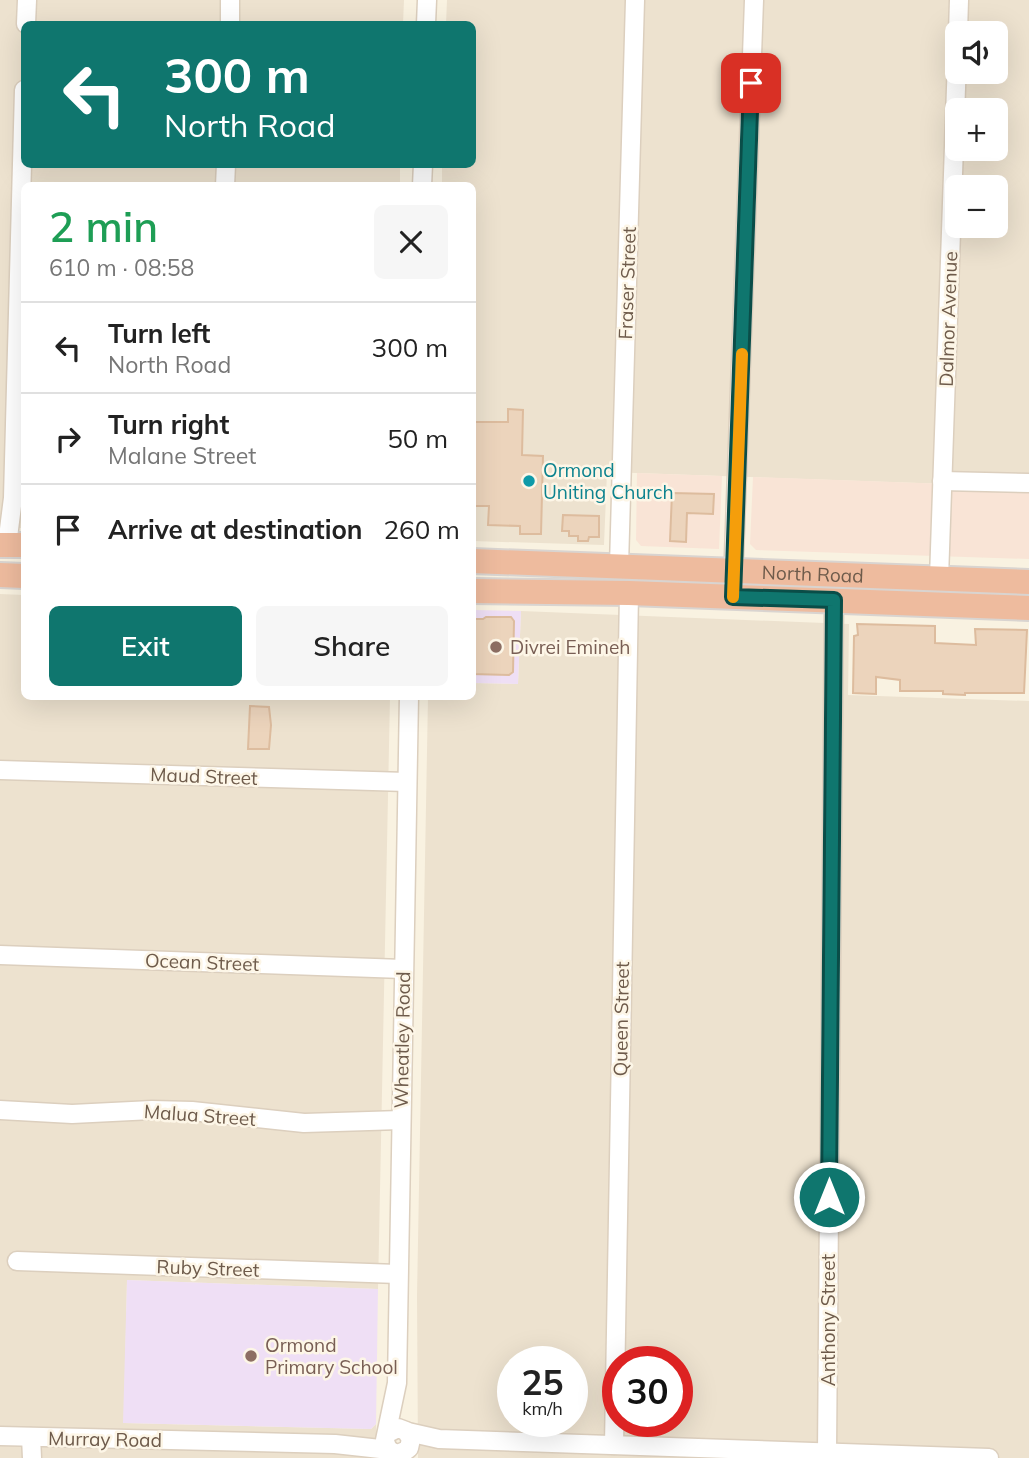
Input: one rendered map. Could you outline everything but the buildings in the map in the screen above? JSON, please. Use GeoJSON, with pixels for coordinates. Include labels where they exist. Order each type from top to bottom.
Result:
{"type":"FeatureCollection","features":[{"type":"Feature","properties":{"kind":"highway","name":"North Road"},"geometry":{"type":"LineString","coordinates":[[476,561],[1029,582]]}},
{"type":"Feature","properties":{"kind":"highway"},"geometry":{"type":"LineString","coordinates":[[501,562],[501,591]]}},
{"type":"Feature","properties":{"kind":"highway"},"geometry":{"type":"LineString","coordinates":[[0,575],[21,576]]}},
{"type":"Feature","properties":{"kind":"highway","name":"North Road"},"geometry":{"type":"LineString","coordinates":[[476,590],[1029,608]]}},
{"type":"Feature","properties":{"kind":"street"},"geometry":{"type":"LineString","coordinates":[[26,21],[27,0]]}},
{"type":"Feature","properties":{"kind":"street"},"geometry":{"type":"LineString","coordinates":[[230,0],[230,21]]}},
{"type":"Feature","properties":{"kind":"street"},"geometry":{"type":"LineString","coordinates":[[426,21],[427,0]]}},
{"type":"Feature","properties":{"kind":"street","name":"Fraser Street"},"geometry":{"type":"LineString","coordinates":[[619,566],[635,0]]}},
{"type":"Feature","properties":{"kind":"street"},"geometry":{"type":"LineString","coordinates":[[733,597],[754,0]]}},
{"type":"Feature","properties":{"kind":"street"},"geometry":{"type":"LineString","coordinates":[[958,21],[959,0]]}},
{"type":"Feature","properties":{"kind":"street","name":"Dalmor Avenue"},"geometry":{"type":"LineString","coordinates":[[939,578],[956,84]]}},
{"type":"Feature","properties":{"kind":"street"},"geometry":{"type":"LineString","coordinates":[[12,545],[21,201]]}},
{"type":"Feature","properties":{"kind":"street"},"geometry":{"type":"LineString","coordinates":[[942,481],[1029,483]]}},
{"type":"Feature","properties":{"kind":"street","name":"Queen Street"},"geometry":{"type":"LineString","coordinates":[[614,1445],[629,593]]}},
{"type":"Feature","properties":{"kind":"street","name":"Anthony Street"},"geometry":{"type":"LineString","coordinates":[[827,1452],[834,600]]}},
{"type":"Feature","properties":{"kind":"street","name":"Wheatley Road"},"geometry":{"type":"LineString","coordinates":[[398,1445],[398,1275],[409,700]]}},
{"type":"Feature","properties":{"kind":"street","name":"Maud Street"},"geometry":{"type":"LineString","coordinates":[[0,770],[407,782]]}},
{"type":"Feature","properties":{"kind":"street","name":"Ocean Street"},"geometry":{"type":"LineString","coordinates":[[0,955],[403,969]]}},
{"type":"Feature","properties":{"kind":"street","name":"Malua Street"},"geometry":{"type":"LineString","coordinates":[[0,1110],[62,1114],[192,1111],[304,1123],[401,1120]]}},
{"type":"Feature","properties":{"kind":"street","name":"Ruby Street"},"geometry":{"type":"LineString","coordinates":[[17,1261],[398,1275]]}},
{"type":"Feature","properties":{"kind":"street","name":"Murray Road"},"geometry":{"type":"LineString","coordinates":[[0,1436],[211,1450],[335,1444],[398,1445],[439,1439],[614,1445],[712,1453],[827,1452],[989,1458]]}},
{"type":"Feature","properties":{"kind":"street"},"geometry":{"type":"LineString","coordinates":[[31,1437],[32,1458]]}},
{"type":"Feature","properties":{"kind":"shaded area"},"geometry":{"type":"Polygon","coordinates":[[[0,0],[404,0],[403,21],[21,21],[21,168],[400,168],[400,182],[21,182],[21,528],[0,528],[0,0]]]}},
{"type":"Feature","properties":{"kind":"shaded area"},"geometry":{"type":"Polygon","coordinates":[[[447,0],[1029,0],[1029,487],[607,472],[604,545],[476,541],[476,182],[442,182],[442,168],[476,168],[476,21],[446,21],[447,0]]]}},
{"type":"Feature","properties":{"kind":"shaded area"},"geometry":{"type":"Polygon","coordinates":[[[637,473],[722,476],[719,549],[641,546],[636,540],[637,473]]]}},
{"type":"Feature","properties":{"kind":"shaded area"},"geometry":{"type":"Polygon","coordinates":[[[753,477],[1029,487],[1029,559],[756,550],[750,544],[753,477]]]}},
{"type":"Feature","properties":{"kind":"shaded area"},"geometry":{"type":"Polygon","coordinates":[[[0,594],[21,595],[21,700],[390,700],[378,1289],[127,1280],[124,1423],[371,1429],[376,1424],[377,1458],[0,1458],[0,594]]]}},
{"type":"Feature","properties":{"kind":"shaded area","name":"Divrei Emineh"},"geometry":{"type":"Polygon","coordinates":[[[476,610],[521,611],[518,684],[476,683],[476,610]]]}},
{"type":"Feature","properties":{"kind":"shaded area"},"geometry":{"type":"Polygon","coordinates":[[[521,611],[849,624],[848,695],[1029,701],[1029,1458],[418,1458],[417,1296],[428,700],[476,700],[476,683],[518,684],[521,611]]]}},
{"type":"Feature","properties":{"kind":"shaded area","name":"Ormond Primary School"},"geometry":{"type":"Polygon","coordinates":[[[127,1280],[378,1289],[376,1424],[371,1429],[123,1423],[127,1280]]]}},
{"type":"Feature","properties":{"kind":"slow traffic"},"geometry":{"type":"LineString","coordinates":[[733,597],[742,354]]}},
{"type":"Feature","properties":{"kind":"place","name":"Ormond Uniting Church"},"geometry":{"type":"Point","coordinates":[529,481]}},
{"type":"Feature","properties":{"kind":"place","name":"Divrei Emineh"},"geometry":{"type":"Point","coordinates":[496,647]}},
{"type":"Feature","properties":{"kind":"place","name":"Ormond Primary School"},"geometry":{"type":"Point","coordinates":[251,1356]}},
{"type":"Feature","properties":{"kind":"route"},"geometry":{"type":"LineString","coordinates":[[751,83],[733,597],[834,600],[829,1197]]}}]}
